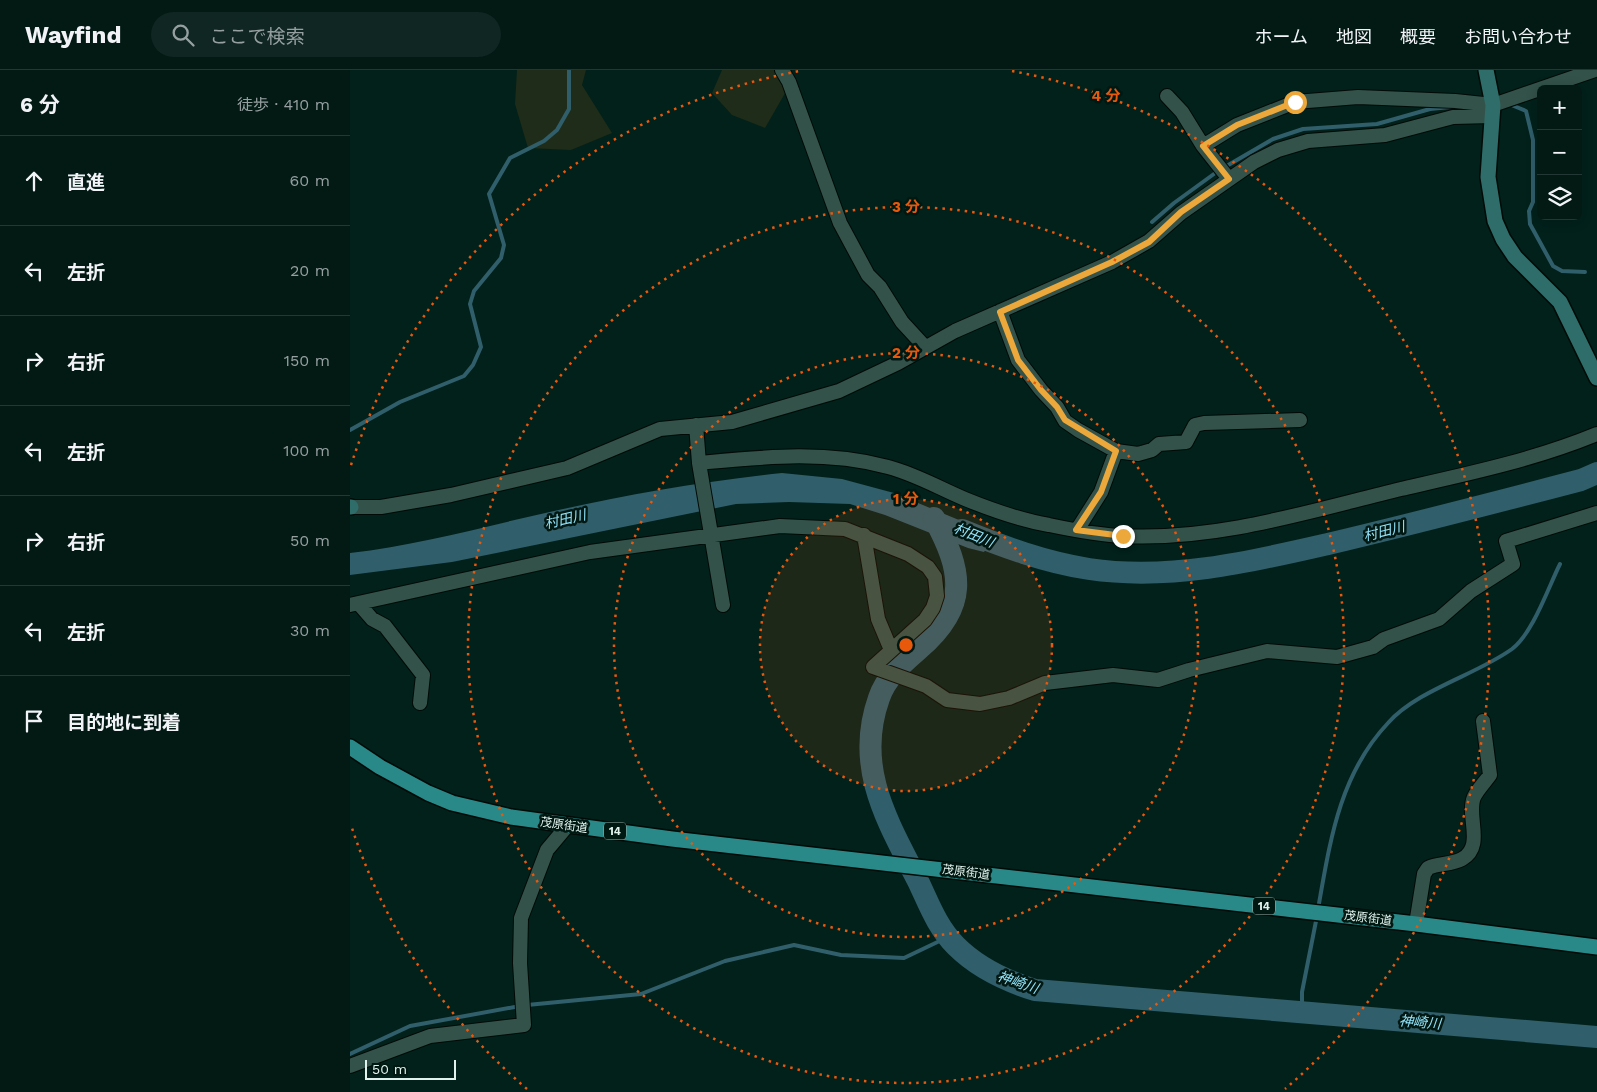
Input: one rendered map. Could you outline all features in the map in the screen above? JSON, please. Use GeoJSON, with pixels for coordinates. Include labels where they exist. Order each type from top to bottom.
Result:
{"type":"FeatureCollection","features":[{"type":"Feature","properties":{"kind":"main road","name":"茂原街道"},"geometry":{"type":"LineString","coordinates":[[350,747],[403,780],[452,803],[511,817],[1597,947]]}},
{"type":"Feature","properties":{"kind":"street"},"geometry":{"type":"LineString","coordinates":[[782,70],[789,82],[840,223],[868,275],[880,287],[902,322],[925,347]]}},
{"type":"Feature","properties":{"kind":"street"},"geometry":{"type":"LineString","coordinates":[[1486,70],[1493,111],[1488,177],[1496,220],[1503,239],[1515,257],[1560,302],[1597,378]]}},
{"type":"Feature","properties":{"kind":"street"},"geometry":{"type":"LineString","coordinates":[[351,507],[381,507],[442,496],[567,468],[660,429],[732,422],[839,391],[898,363],[955,331],[1112,262],[1149,242],[1181,212],[1254,162],[1278,150],[1308,140],[1385,135],[1432,121],[1493,111],[1595,70]]}},
{"type":"Feature","properties":{"kind":"street"},"geometry":{"type":"LineString","coordinates":[[1167,96],[1182,112],[1203,146],[1229,179]]}},
{"type":"Feature","properties":{"kind":"street"},"geometry":{"type":"LineString","coordinates":[[1203,146],[1237,125],[1295,102],[1358,98],[1455,101],[1493,111]]}},
{"type":"Feature","properties":{"kind":"street"},"geometry":{"type":"LineString","coordinates":[[1000,312],[1018,360],[1057,407],[1065,420],[1116,451],[1138,454],[1152,450],[1159,444],[1186,442],[1195,425],[1204,423],[1300,420]]}},
{"type":"Feature","properties":{"kind":"street"},"geometry":{"type":"LineString","coordinates":[[696,425],[699,463],[722,605]]}},
{"type":"Feature","properties":{"kind":"street"},"geometry":{"type":"LineString","coordinates":[[699,463],[780,455],[843,457],[889,467],[924,479],[964,499],[1009,515],[1076,530],[1123,536],[1219,531],[1514,462],[1597,434]]}},
{"type":"Feature","properties":{"kind":"street"},"geometry":{"type":"LineString","coordinates":[[1076,530],[1101,492],[1116,451]]}},
{"type":"Feature","properties":{"kind":"street"},"geometry":{"type":"LineString","coordinates":[[354,604],[590,552],[780,526],[845,529],[864,535],[918,560],[932,571],[935,577],[937,596],[933,608],[925,620],[873,667],[926,686],[947,700],[980,704],[1009,698],[1045,683],[1113,675],[1158,680],[1189,670],[1267,651],[1321,656],[1344,655],[1373,647],[1384,639],[1432,622],[1445,615],[1471,590],[1512,564],[1506,540],[1597,513]]}},
{"type":"Feature","properties":{"kind":"street"},"geometry":{"type":"LineString","coordinates":[[864,535],[878,619],[891,650]]}},
{"type":"Feature","properties":{"kind":"street"},"geometry":{"type":"LineString","coordinates":[[354,604],[372,619],[385,626],[423,676],[420,703]]}},
{"type":"Feature","properties":{"kind":"street"},"geometry":{"type":"LineString","coordinates":[[1416,924],[1424,874],[1428,868],[1461,860],[1471,849],[1474,838],[1472,810],[1474,797],[1490,775],[1483,721]]}},
{"type":"Feature","properties":{"kind":"street"},"geometry":{"type":"LineString","coordinates":[[350,1066],[430,1036],[524,1025],[520,963],[521,918],[547,850],[568,825]]}},
{"type":"Feature","properties":{"kind":"green space"},"geometry":{"type":"Polygon","coordinates":[[[517,70],[586,70],[582,85],[612,133],[571,150],[528,148],[515,104],[517,70]]]}},
{"type":"Feature","properties":{"kind":"green space"},"geometry":{"type":"Polygon","coordinates":[[[722,70],[785,70],[792,81],[765,128],[732,115],[712,93],[722,70]]]}},
{"type":"Feature","properties":{"kind":"water"},"geometry":{"type":"Polygon","coordinates":[[[782,473],[842,479],[894,493],[995,535],[984,552],[968,548],[885,515],[850,504],[789,502],[736,504],[452,562],[350,575],[350,553],[427,540],[611,499],[696,484],[782,473]]]}},
{"type":"Feature","properties":{"kind":"waterway"},"geometry":{"type":"LineString","coordinates":[[350,430],[400,402],[464,376],[473,365],[481,347],[470,304],[474,291],[501,258],[504,245],[489,194],[510,158],[544,141],[557,130],[569,109],[569,70]]}},
{"type":"Feature","properties":{"kind":"waterway"},"geometry":{"type":"LineString","coordinates":[[1509,104],[1526,111],[1533,140],[1533,202],[1529,211],[1530,224],[1553,266],[1562,271],[1585,272]]}},
{"type":"Feature","properties":{"kind":"waterway"},"geometry":{"type":"LineString","coordinates":[[1152,222],[1174,203],[1218,171],[1273,139],[1303,129],[1377,124],[1430,109],[1450,107]]}},
{"type":"Feature","properties":{"kind":"waterway","name":"村田川"},"geometry":{"type":"LineString","coordinates":[[962,530],[1024,553],[1072,566],[1119,572],[1179,571],[1239,563],[1328,544],[1581,480],[1597,473]]}},
{"type":"Feature","properties":{"kind":"waterway","name":"神崎川"},"geometry":{"type":"LineString","coordinates":[[934,518],[944,537],[955,572],[956,588],[953,603],[947,618],[935,633],[901,665],[886,683],[879,698],[872,724],[870,748],[872,771],[886,816],[939,923],[949,939],[965,954],[993,973],[1035,990],[1597,1037]]}},
{"type":"Feature","properties":{"kind":"waterway"},"geometry":{"type":"LineString","coordinates":[[1318,909],[1327,859],[1339,810],[1347,787],[1371,743],[1400,711],[1430,692],[1498,658],[1520,642],[1533,621],[1560,564]]}},
{"type":"Feature","properties":{"kind":"waterway"},"geometry":{"type":"LineString","coordinates":[[1302,1014],[1302,992],[1317,916]]}},
{"type":"Feature","properties":{"kind":"waterway"},"geometry":{"type":"LineString","coordinates":[[527,1005],[641,994],[725,961],[794,945],[841,955],[904,958],[948,937]]}},
{"type":"Feature","properties":{"kind":"waterway"},"geometry":{"type":"LineString","coordinates":[[350,1054],[410,1026],[520,1006]]}},
{"type":"Feature","properties":{"kind":"route"},"geometry":{"type":"LineString","coordinates":[[1123,536],[1076,530],[1101,492],[1116,451],[1078,430],[1065,420],[1057,407],[1018,360],[1000,312],[1112,262],[1149,242],[1181,212],[1229,179],[1203,146],[1237,125],[1295,102]]}}]}
